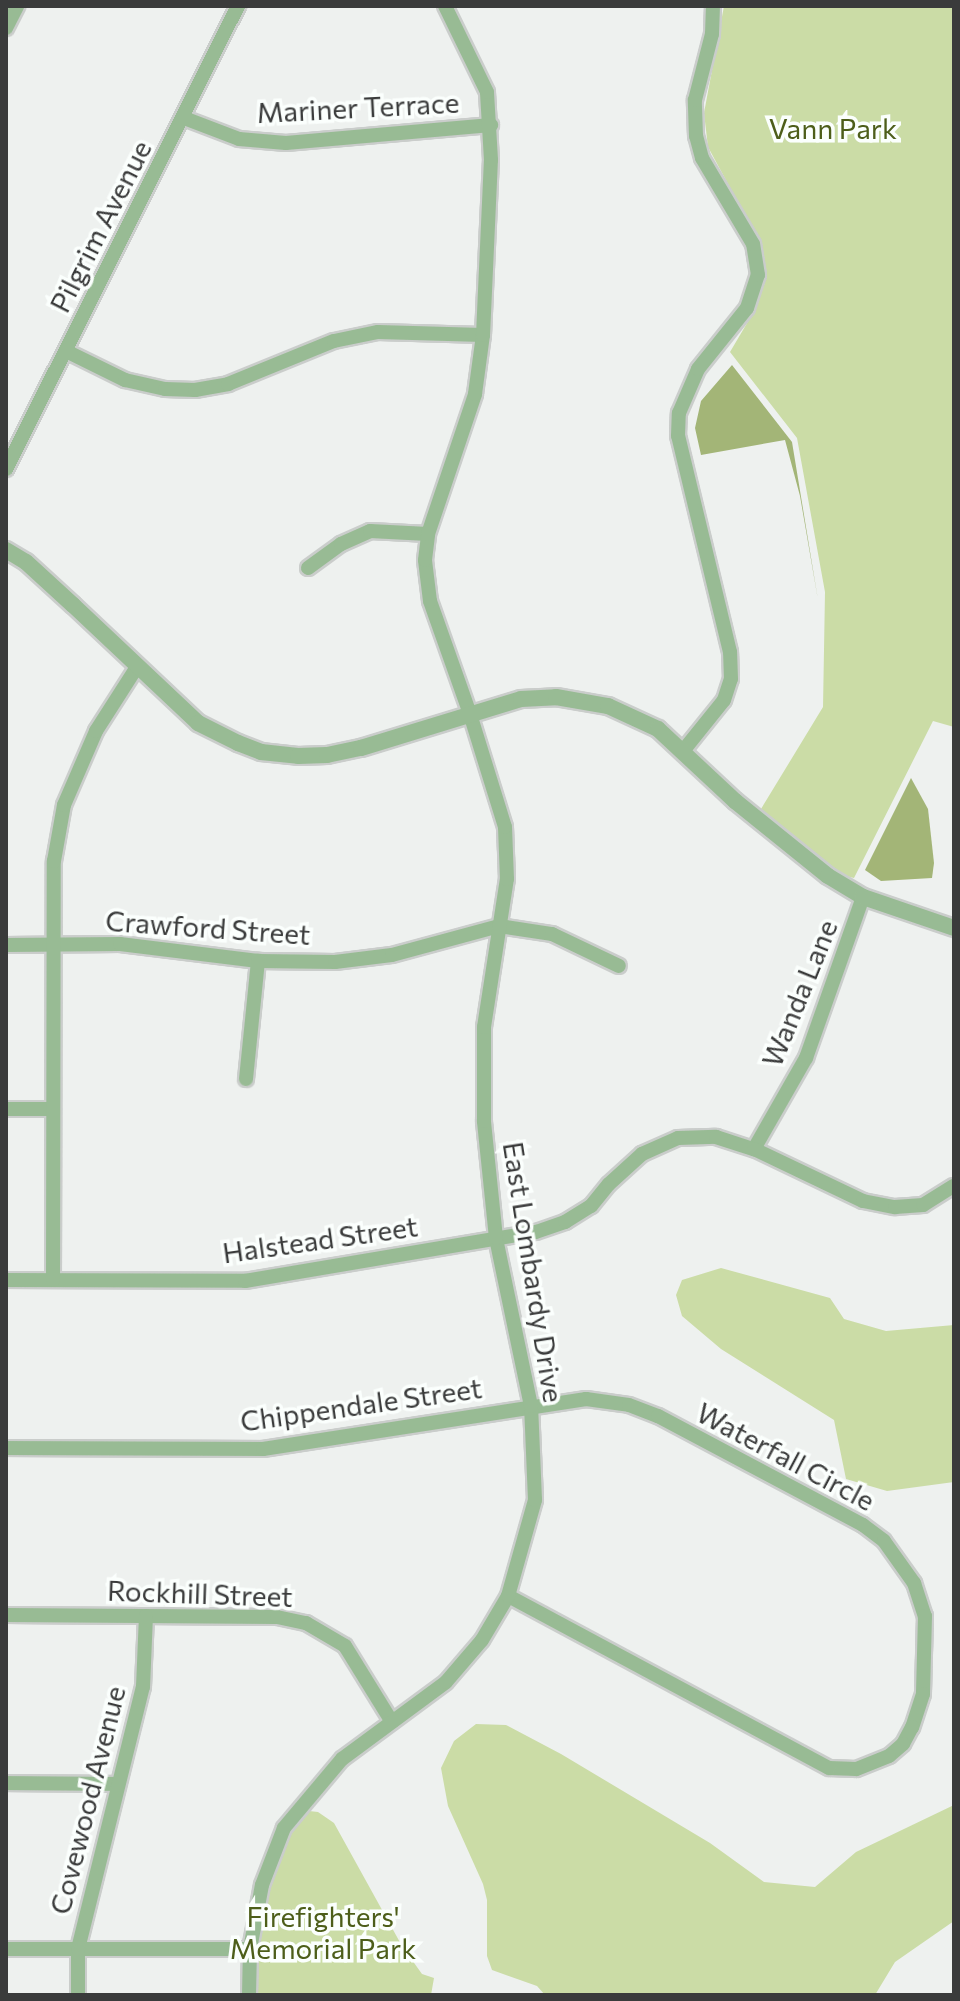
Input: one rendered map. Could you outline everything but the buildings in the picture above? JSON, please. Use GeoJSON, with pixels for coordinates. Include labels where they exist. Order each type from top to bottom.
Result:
{"type":"FeatureCollection","features":[{"type":"Feature","properties":{"kind":"street"},"geometry":{"type":"LineString","coordinates":[[6,28],[17,6]]}},
{"type":"Feature","properties":{"kind":"street","name":"Pilgrim Avenue"},"geometry":{"type":"LineString","coordinates":[[6,469],[238,6]]}},
{"type":"Feature","properties":{"kind":"street","name":"East Lombardy Drive"},"geometry":{"type":"LineString","coordinates":[[249,1995],[250,1949],[262,1885],[284,1828],[342,1759],[446,1682],[482,1640],[508,1596],[535,1500],[531,1406],[496,1238],[484,1121],[484,1027],[507,879],[505,827],[430,601],[425,560],[428,534],[475,394],[483,335],[491,125],[487,92],[445,6]]}},
{"type":"Feature","properties":{"kind":"street"},"geometry":{"type":"LineString","coordinates":[[683,751],[724,700],[731,679],[730,652],[678,436],[679,413],[698,369],[747,308],[758,275],[753,244],[702,158],[696,136],[695,100],[712,34],[713,6]]}},
{"type":"Feature","properties":{"kind":"street","name":"Mariner Terrace"},"geometry":{"type":"LineString","coordinates":[[184,118],[239,139],[286,143],[491,125]]}},
{"type":"Feature","properties":{"kind":"street"},"geometry":{"type":"LineString","coordinates":[[66,351],[125,380],[165,389],[195,390],[228,384],[334,341],[378,332],[483,335]]}},
{"type":"Feature","properties":{"kind":"street"},"geometry":{"type":"LineString","coordinates":[[308,568],[341,544],[370,531],[428,534]]}},
{"type":"Feature","properties":{"kind":"street"},"geometry":{"type":"LineString","coordinates":[[6,550],[26,562],[198,723],[261,752],[327,755],[361,748],[521,699],[580,699],[608,706],[658,729],[792,848],[863,897],[954,928]]}},
{"type":"Feature","properties":{"kind":"street"},"geometry":{"type":"LineString","coordinates":[[53,1280],[54,861],[64,805],[96,731],[137,667]]}},
{"type":"Feature","properties":{"kind":"street","name":"Wanda Lane"},"geometry":{"type":"LineString","coordinates":[[754,1149],[806,1058],[863,897]]}},
{"type":"Feature","properties":{"kind":"street"},"geometry":{"type":"LineString","coordinates":[[499,926],[552,934],[619,966]]}},
{"type":"Feature","properties":{"kind":"street","name":"Crawford Street"},"geometry":{"type":"LineString","coordinates":[[6,945],[149,947],[258,961],[335,962],[392,955],[499,926]]}},
{"type":"Feature","properties":{"kind":"street"},"geometry":{"type":"LineString","coordinates":[[246,1079],[258,961]]}},
{"type":"Feature","properties":{"kind":"street"},"geometry":{"type":"LineString","coordinates":[[6,1109],[53,1109]]}},
{"type":"Feature","properties":{"kind":"street","name":"Halstead Street"},"geometry":{"type":"LineString","coordinates":[[6,1280],[245,1281],[536,1232],[565,1222],[591,1206],[609,1184],[642,1154],[678,1138],[716,1137],[754,1149],[863,1201],[895,1207],[923,1205],[954,1186]]}},
{"type":"Feature","properties":{"kind":"street","name":"Waterfall Circle"},"geometry":{"type":"LineString","coordinates":[[508,1596],[829,1768],[856,1769],[889,1756],[903,1744],[923,1694],[925,1616],[914,1583],[884,1541],[863,1525],[658,1416],[629,1405],[586,1399],[531,1406]]}},
{"type":"Feature","properties":{"kind":"street","name":"Chippendale Street"},"geometry":{"type":"LineString","coordinates":[[6,1448],[263,1449],[531,1406]]}},
{"type":"Feature","properties":{"kind":"street","name":"Rockhill Street"},"geometry":{"type":"LineString","coordinates":[[6,1615],[277,1617],[306,1623],[345,1646],[392,1722]]}},
{"type":"Feature","properties":{"kind":"street","name":"Covewood Avenue"},"geometry":{"type":"LineString","coordinates":[[78,1995],[78,1949],[143,1687],[146,1616]]}},
{"type":"Feature","properties":{"kind":"street"},"geometry":{"type":"LineString","coordinates":[[6,1783],[118,1784]]}},
{"type":"Feature","properties":{"kind":"street"},"geometry":{"type":"LineString","coordinates":[[6,1949],[250,1949]]}},
{"type":"Feature","properties":{"kind":"green space","name":"Vann Park"},"geometry":{"type":"Polygon","coordinates":[[[724,6],[954,6],[954,727],[933,721],[854,878],[842,875],[807,851],[761,809],[823,707],[825,592],[797,438],[730,352],[753,313],[763,282],[760,243],[708,147],[704,113],[724,6]]]}},
{"type":"Feature","properties":{"kind":"green space"},"geometry":{"type":"Polygon","coordinates":[[[732,365],[792,442],[818,600],[800,496],[785,440],[701,455],[695,428],[701,401],[732,365]]]}},
{"type":"Feature","properties":{"kind":"green space"},"geometry":{"type":"Polygon","coordinates":[[[911,778],[928,809],[934,863],[932,878],[881,881],[865,870],[911,778]]]}},
{"type":"Feature","properties":{"kind":"green space"},"geometry":{"type":"Polygon","coordinates":[[[721,1268],[830,1298],[844,1319],[886,1331],[954,1325],[954,1482],[887,1491],[846,1479],[834,1420],[721,1349],[682,1316],[676,1295],[682,1280],[721,1268]]]}},
{"type":"Feature","properties":{"kind":"green space"},"geometry":{"type":"Polygon","coordinates":[[[476,1724],[506,1725],[561,1754],[710,1843],[764,1882],[815,1887],[856,1852],[954,1805],[954,1921],[895,1962],[875,1995],[545,1995],[537,1986],[492,1970],[487,1956],[487,1900],[483,1884],[448,1806],[441,1768],[454,1741],[476,1724]]]}},
{"type":"Feature","properties":{"kind":"green space","name":"Firefighters' Memorial Park"},"geometry":{"type":"Polygon","coordinates":[[[309,1811],[318,1812],[334,1823],[402,1946],[422,1974],[434,1978],[431,1995],[257,1995],[259,1935],[273,1877],[293,1830],[309,1811]]]}}]}
